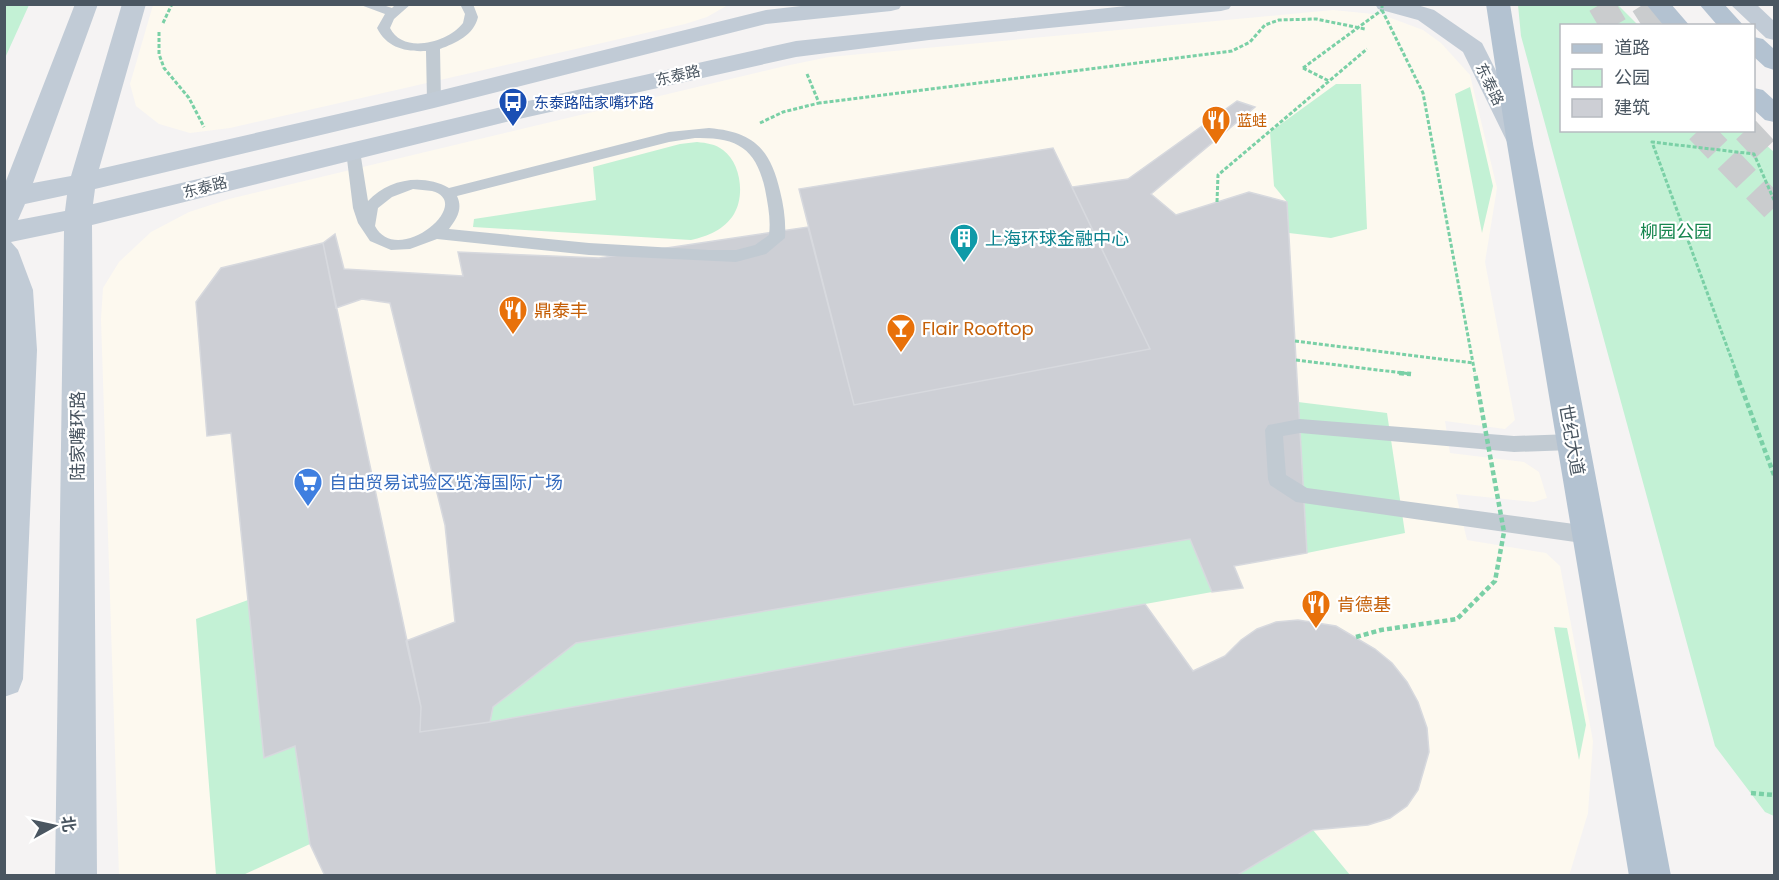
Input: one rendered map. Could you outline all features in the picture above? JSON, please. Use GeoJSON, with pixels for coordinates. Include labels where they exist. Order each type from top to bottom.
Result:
{"type":"FeatureCollection","features":[{"type":"Feature","properties":{"kind":"main road","name":"世纪大道"},"geometry":{"type":"LineString","coordinates":[[1498,4],[1520,144],[1650,876]]}},
{"type":"Feature","properties":{"kind":"main road"},"geometry":{"type":"LineString","coordinates":[[1657,4],[1676,24]]}},
{"type":"Feature","properties":{"kind":"main road"},"geometry":{"type":"LineString","coordinates":[[1710,4],[1744,10]]}},
{"type":"Feature","properties":{"kind":"main road"},"geometry":{"type":"LineString","coordinates":[[1755,45],[1774,62]]}},
{"type":"Feature","properties":{"kind":"main road"},"geometry":{"type":"LineString","coordinates":[[1755,97],[1774,114]]}},
{"type":"Feature","properties":{"kind":"street"},"geometry":{"type":"LineString","coordinates":[[4,221],[10,197],[87,4]]}},
{"type":"Feature","properties":{"kind":"street","name":"陆家嘴环路"},"geometry":{"type":"LineString","coordinates":[[75,876],[78,218],[82,183],[134,4]]}},
{"type":"Feature","properties":{"kind":"street","name":"东泰路"},"geometry":{"type":"LineString","coordinates":[[10,197],[82,183],[434,100],[766,11],[891,4]]}},
{"type":"Feature","properties":{"kind":"street","name":"东泰路"},"geometry":{"type":"LineString","coordinates":[[4,233],[78,218],[353,151],[796,49],[929,33],[1221,4]]}},
{"type":"Feature","properties":{"kind":"street","name":"东泰路"},"geometry":{"type":"LineString","coordinates":[[1383,6],[1426,15],[1474,51],[1520,144]]}},
{"type":"Feature","properties":{"kind":"street"},"geometry":{"type":"LineString","coordinates":[[796,49],[804,8]]}},
{"type":"Feature","properties":{"kind":"street"},"geometry":{"type":"LineString","coordinates":[[1744,10],[1774,33]]}},
{"type":"Feature","properties":{"kind":"street"},"geometry":{"type":"LineString","coordinates":[[766,11],[796,49]]}},
{"type":"Feature","properties":{"kind":"street"},"geometry":{"type":"LineString","coordinates":[[1460,14],[1474,51]]}},
{"type":"Feature","properties":{"kind":"street"},"geometry":{"type":"LineString","coordinates":[[4,250],[18,290],[21,350],[4,679]]}},
{"type":"Feature","properties":{"kind":"lane"},"geometry":{"type":"LineString","coordinates":[[364,4],[393,12]]}},
{"type":"Feature","properties":{"kind":"lane"},"geometry":{"type":"LineString","coordinates":[[405,4],[393,12],[386,20],[383,29],[386,37],[393,43],[405,47],[434,46],[460,35],[472,19],[471,10],[466,4]]}},
{"type":"Feature","properties":{"kind":"lane"},"geometry":{"type":"LineString","coordinates":[[434,46],[434,100]]}},
{"type":"Feature","properties":{"kind":"lane"},"geometry":{"type":"LineString","coordinates":[[437,233],[589,249],[736,256],[760,250],[777,238],[779,221],[766,164],[757,151],[742,140],[723,133],[696,132],[669,137],[449,193]]}},
{"type":"Feature","properties":{"kind":"lane"},"geometry":{"type":"LineString","coordinates":[[353,151],[361,208],[370,234],[379,241],[392,244],[416,242],[437,233],[454,212],[454,202],[449,193],[440,187],[428,184],[413,184],[390,191],[369,209],[366,220],[370,234]]}},
{"type":"Feature","properties":{"kind":"lane"},"geometry":{"type":"LineString","coordinates":[[1572,442],[1514,444],[1299,426],[1274,430],[1277,479],[1303,496],[1589,535]]}},
{"type":"Feature","properties":{"kind":"path"},"geometry":{"type":"LineString","coordinates":[[172,4],[159,31],[160,63],[198,112],[207,132]]}},
{"type":"Feature","properties":{"kind":"path"},"geometry":{"type":"LineString","coordinates":[[1330,81],[1303,68],[1383,6],[1423,93],[1504,532],[1495,581],[1457,620],[1381,630],[1356,637]]}},
{"type":"Feature","properties":{"kind":"path"},"geometry":{"type":"LineString","coordinates":[[742,140],[759,124],[783,112],[819,103],[1232,51],[1253,39],[1257,31],[1268,23],[1283,20],[1323,20],[1365,29]]}},
{"type":"Feature","properties":{"kind":"path"},"geometry":{"type":"LineString","coordinates":[[796,49],[819,103]]}},
{"type":"Feature","properties":{"kind":"path"},"geometry":{"type":"LineString","coordinates":[[1218,202],[1218,176],[1367,49]]}},
{"type":"Feature","properties":{"kind":"path"},"geometry":{"type":"LineString","coordinates":[[1774,200],[1755,154],[1652,142],[1774,476]]}},
{"type":"Feature","properties":{"kind":"path"},"geometry":{"type":"LineString","coordinates":[[1295,341],[1473,363]]}},
{"type":"Feature","properties":{"kind":"path"},"geometry":{"type":"LineString","coordinates":[[1296,360],[1411,374]]}},
{"type":"Feature","properties":{"kind":"path"},"geometry":{"type":"LineString","coordinates":[[1751,793],[1774,795]]}},
{"type":"Feature","properties":{"kind":"shaded area"},"geometry":{"type":"Polygon","coordinates":[[[153,5],[728,5],[707,17],[685,24],[230,128],[190,133],[159,124],[136,106],[130,84],[153,5]]]}},
{"type":"Feature","properties":{"kind":"shaded area"},"geometry":{"type":"Polygon","coordinates":[[[1333,10],[1383,15],[1423,30],[1441,43],[1470,75],[1497,188],[1485,262],[1515,420],[1505,429],[1445,421],[1450,453],[1524,462],[1539,472],[1547,498],[1534,502],[1456,494],[1467,540],[1546,553],[1560,566],[1593,741],[1588,813],[1569,876],[119,875],[101,319],[103,288],[119,262],[151,232],[189,212],[229,199],[829,57],[1333,10]]]}},
{"type":"Feature","properties":{"kind":"green space"},"geometry":{"type":"Polygon","coordinates":[[[4,5],[29,5],[5,58],[4,5]]]}},
{"type":"Feature","properties":{"kind":"green space","name":"柳园公园"},"geometry":{"type":"Polygon","coordinates":[[[1518,5],[1618,5],[1637,24],[1560,24],[1560,132],[1751,132],[1774,152],[1774,816],[1765,812],[1715,746],[1521,36],[1518,5]]]}},
{"type":"Feature","properties":{"kind":"green space"},"geometry":{"type":"Polygon","coordinates":[[[1336,84],[1361,84],[1367,229],[1331,238],[1289,233],[1287,202],[1274,186],[1270,132],[1336,84]]]}},
{"type":"Feature","properties":{"kind":"green space"},"geometry":{"type":"Polygon","coordinates":[[[1470,87],[1493,186],[1482,233],[1455,94],[1470,87]]]}},
{"type":"Feature","properties":{"kind":"green space"},"geometry":{"type":"Polygon","coordinates":[[[697,142],[717,146],[729,156],[737,171],[740,189],[737,207],[730,220],[703,237],[691,240],[473,227],[474,219],[596,200],[593,167],[680,144],[697,142]]]}},
{"type":"Feature","properties":{"kind":"green space"},"geometry":{"type":"Polygon","coordinates":[[[1298,402],[1387,413],[1405,533],[1307,553],[1298,402]]]}},
{"type":"Feature","properties":{"kind":"green space"},"geometry":{"type":"Polygon","coordinates":[[[1190,539],[1212,592],[490,722],[493,707],[576,643],[1190,539]]]}},
{"type":"Feature","properties":{"kind":"green space"},"geometry":{"type":"Polygon","coordinates":[[[248,600],[295,746],[310,844],[243,875],[216,875],[196,619],[248,600]]]}},
{"type":"Feature","properties":{"kind":"green space"},"geometry":{"type":"Polygon","coordinates":[[[1554,627],[1567,628],[1586,725],[1579,760],[1554,627]]]}},
{"type":"Feature","properties":{"kind":"green space"},"geometry":{"type":"Polygon","coordinates":[[[1313,830],[1350,875],[1236,876],[1313,830]]]}},
{"type":"Feature","properties":{"kind":"building"},"geometry":{"type":"Polygon","coordinates":[[[1237,101],[1255,107],[1151,194],[1176,215],[1249,192],[1287,202],[1307,553],[1234,566],[1243,588],[1212,592],[1190,539],[576,643],[493,707],[490,722],[420,732],[421,707],[406,641],[455,622],[445,525],[390,303],[362,299],[336,308],[323,243],[335,234],[344,269],[463,276],[458,252],[599,258],[808,227],[854,405],[1150,349],[1072,187],[1128,179],[1237,101]]]}},
{"type":"Feature","properties":{"kind":"building","name":"上海环球金融中心"},"geometry":{"type":"Polygon","coordinates":[[[1053,148],[1150,349],[854,405],[799,189],[1053,148]]]}},
{"type":"Feature","properties":{"kind":"building","name":"自由贸易试验区览海国际广场"},"geometry":{"type":"Polygon","coordinates":[[[323,243],[421,707],[420,732],[490,722],[1145,604],[1193,671],[1225,656],[1241,640],[1257,629],[1276,622],[1298,620],[1336,626],[1375,649],[1392,663],[1407,682],[1418,702],[1427,728],[1429,752],[1418,790],[1407,806],[1390,818],[1368,825],[1313,830],[1236,876],[325,876],[310,844],[295,746],[264,758],[231,433],[207,436],[196,302],[221,268],[323,243]]]}},
{"type":"Feature","properties":{"kind":"tunnel"},"geometry":{"type":"LineString","coordinates":[[1601,4],[1613,24]]}},
{"type":"Feature","properties":{"kind":"tunnel"},"geometry":{"type":"LineString","coordinates":[[1644,4],[1657,24]]}},
{"type":"Feature","properties":{"kind":"tunnel"},"geometry":{"type":"LineString","coordinates":[[1701,132],[1774,208]]}},
{"type":"Feature","properties":{"kind":"tunnel"},"geometry":{"type":"LineString","coordinates":[[1748,132],[1774,160]]}},
{"type":"Feature","properties":{"kind":"place","name":"东泰路陆家嘴环路"},"geometry":{"type":"Point","coordinates":[513,128]}},
{"type":"Feature","properties":{"kind":"place","name":"蓝蛙"},"geometry":{"type":"Point","coordinates":[1216,146]}},
{"type":"Feature","properties":{"kind":"place","name":"上海环球金融中心"},"geometry":{"type":"Point","coordinates":[964,264]}},
{"type":"Feature","properties":{"kind":"place","name":"鼎泰丰"},"geometry":{"type":"Point","coordinates":[513,336]}},
{"type":"Feature","properties":{"kind":"place","name":"Flair Rooftop"},"geometry":{"type":"Point","coordinates":[901,354]}},
{"type":"Feature","properties":{"kind":"place","name":"自由贸易试验区览海国际广场"},"geometry":{"type":"Point","coordinates":[308,508]}},
{"type":"Feature","properties":{"kind":"place","name":"肯德基"},"geometry":{"type":"Point","coordinates":[1316,630]}}]}
